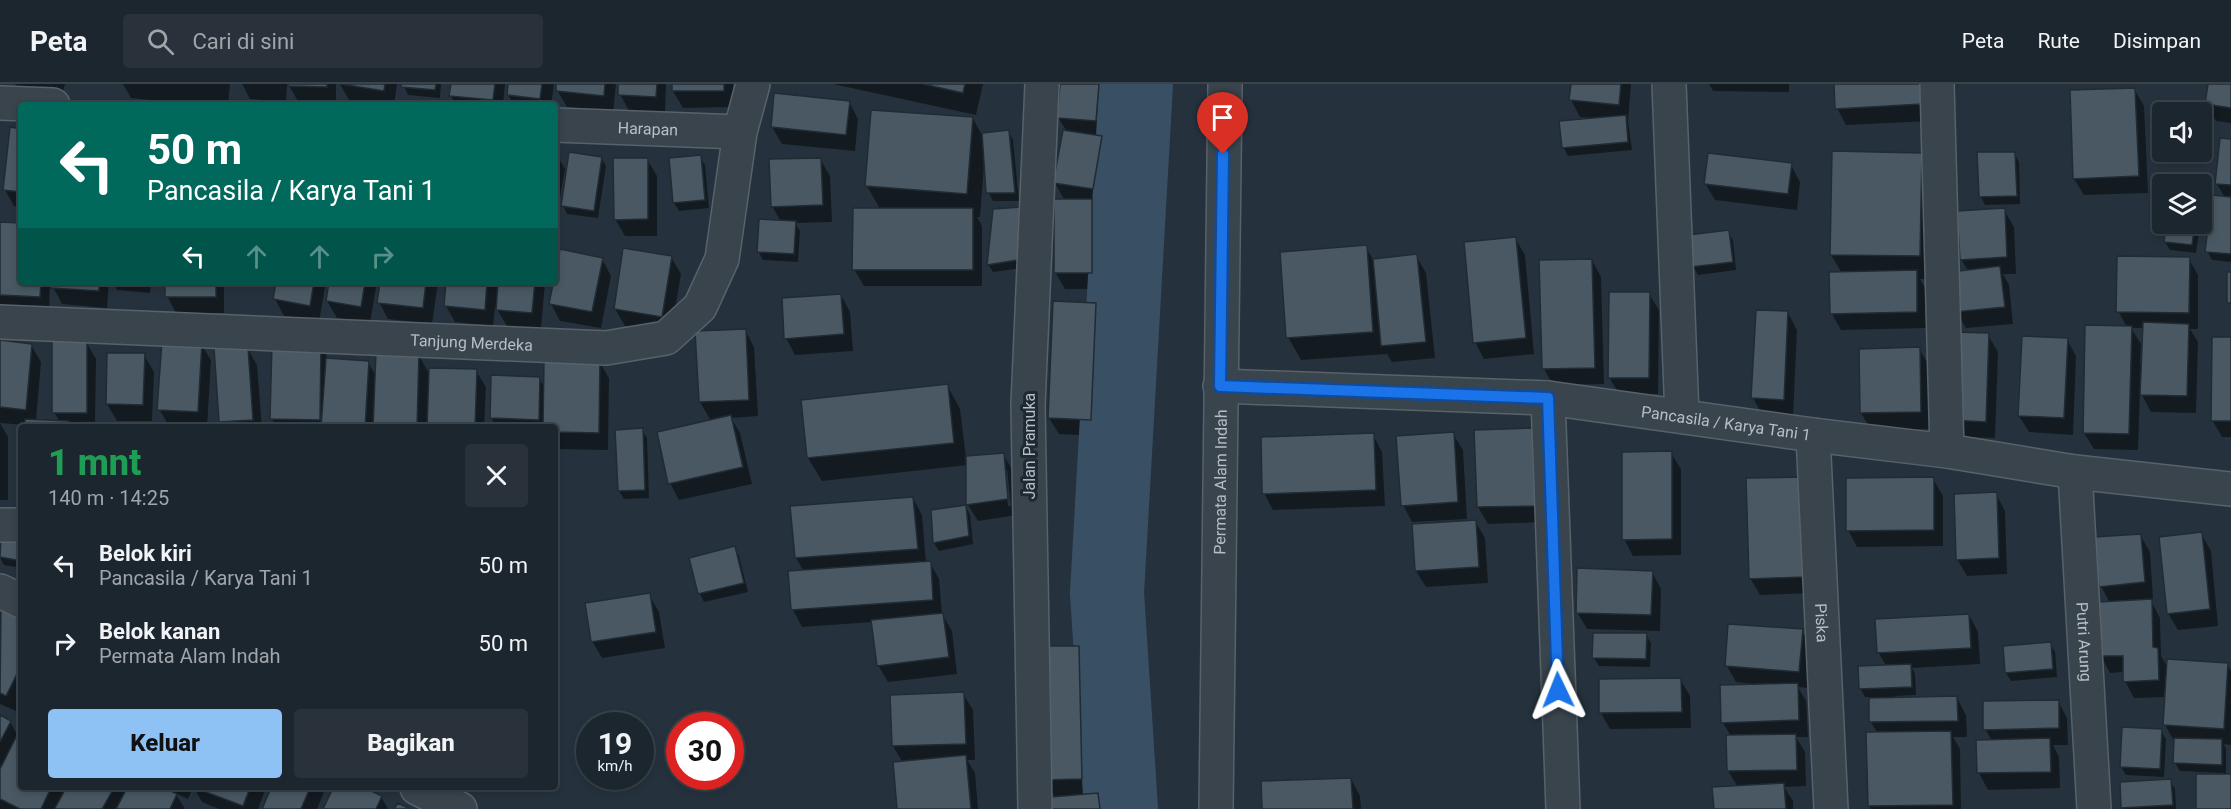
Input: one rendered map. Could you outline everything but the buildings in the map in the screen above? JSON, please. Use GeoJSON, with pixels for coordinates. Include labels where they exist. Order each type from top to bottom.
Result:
{"type":"FeatureCollection","features":[{"type":"Feature","properties":{"kind":"street","name":"Tanjung Merdeka"},"geometry":{"type":"LineString","coordinates":[[0,322],[606,348],[666,338],[700,307],[722,260],[740,132],[753,84]]}},
{"type":"Feature","properties":{"kind":"street","name":"Jalan Pramuka"},"geometry":{"type":"LineString","coordinates":[[1035,809],[1028,405],[1042,84]]}},
{"type":"Feature","properties":{"kind":"street","name":"Permata Alam Indah"},"geometry":{"type":"LineString","coordinates":[[1216,809],[1225,84]]}},
{"type":"Feature","properties":{"kind":"street"},"geometry":{"type":"LineString","coordinates":[[1669,84],[1682,416]]}},
{"type":"Feature","properties":{"kind":"street"},"geometry":{"type":"LineString","coordinates":[[1937,84],[1947,451]]}},
{"type":"Feature","properties":{"kind":"street"},"geometry":{"type":"LineString","coordinates":[[0,103],[18,104]]}},
{"type":"Feature","properties":{"kind":"street","name":"Harapan"},"geometry":{"type":"LineString","coordinates":[[558,124],[740,132]]}},
{"type":"Feature","properties":{"kind":"street","name":"Pancasila / Karya Tani 1"},"geometry":{"type":"LineString","coordinates":[[1220,386],[1548,398],[1947,451],[2075,472],[2231,489]]}},
{"type":"Feature","properties":{"kind":"street"},"geometry":{"type":"LineString","coordinates":[[1548,398],[1563,809]]}},
{"type":"Feature","properties":{"kind":"street","name":"Piska"},"geometry":{"type":"LineString","coordinates":[[1813,435],[1831,809]]}},
{"type":"Feature","properties":{"kind":"street","name":"Putri Arung"},"geometry":{"type":"LineString","coordinates":[[2075,472],[2094,809]]}},
{"type":"Feature","properties":{"kind":"street"},"geometry":{"type":"LineString","coordinates":[[0,525],[18,525]]}},
{"type":"Feature","properties":{"kind":"street"},"geometry":{"type":"LineString","coordinates":[[0,591],[18,599]]}},
{"type":"Feature","properties":{"kind":"street"},"geometry":{"type":"LineString","coordinates":[[427,794],[460,809]]}},
{"type":"Feature","properties":{"kind":"waterway"},"geometry":{"type":"LineString","coordinates":[[1121,809],[1107,593],[1136,84]]}},
{"type":"Feature","properties":{"kind":"route"},"geometry":{"type":"LineString","coordinates":[[1223,154],[1220,386],[1548,398],[1558,690]]}}]}
